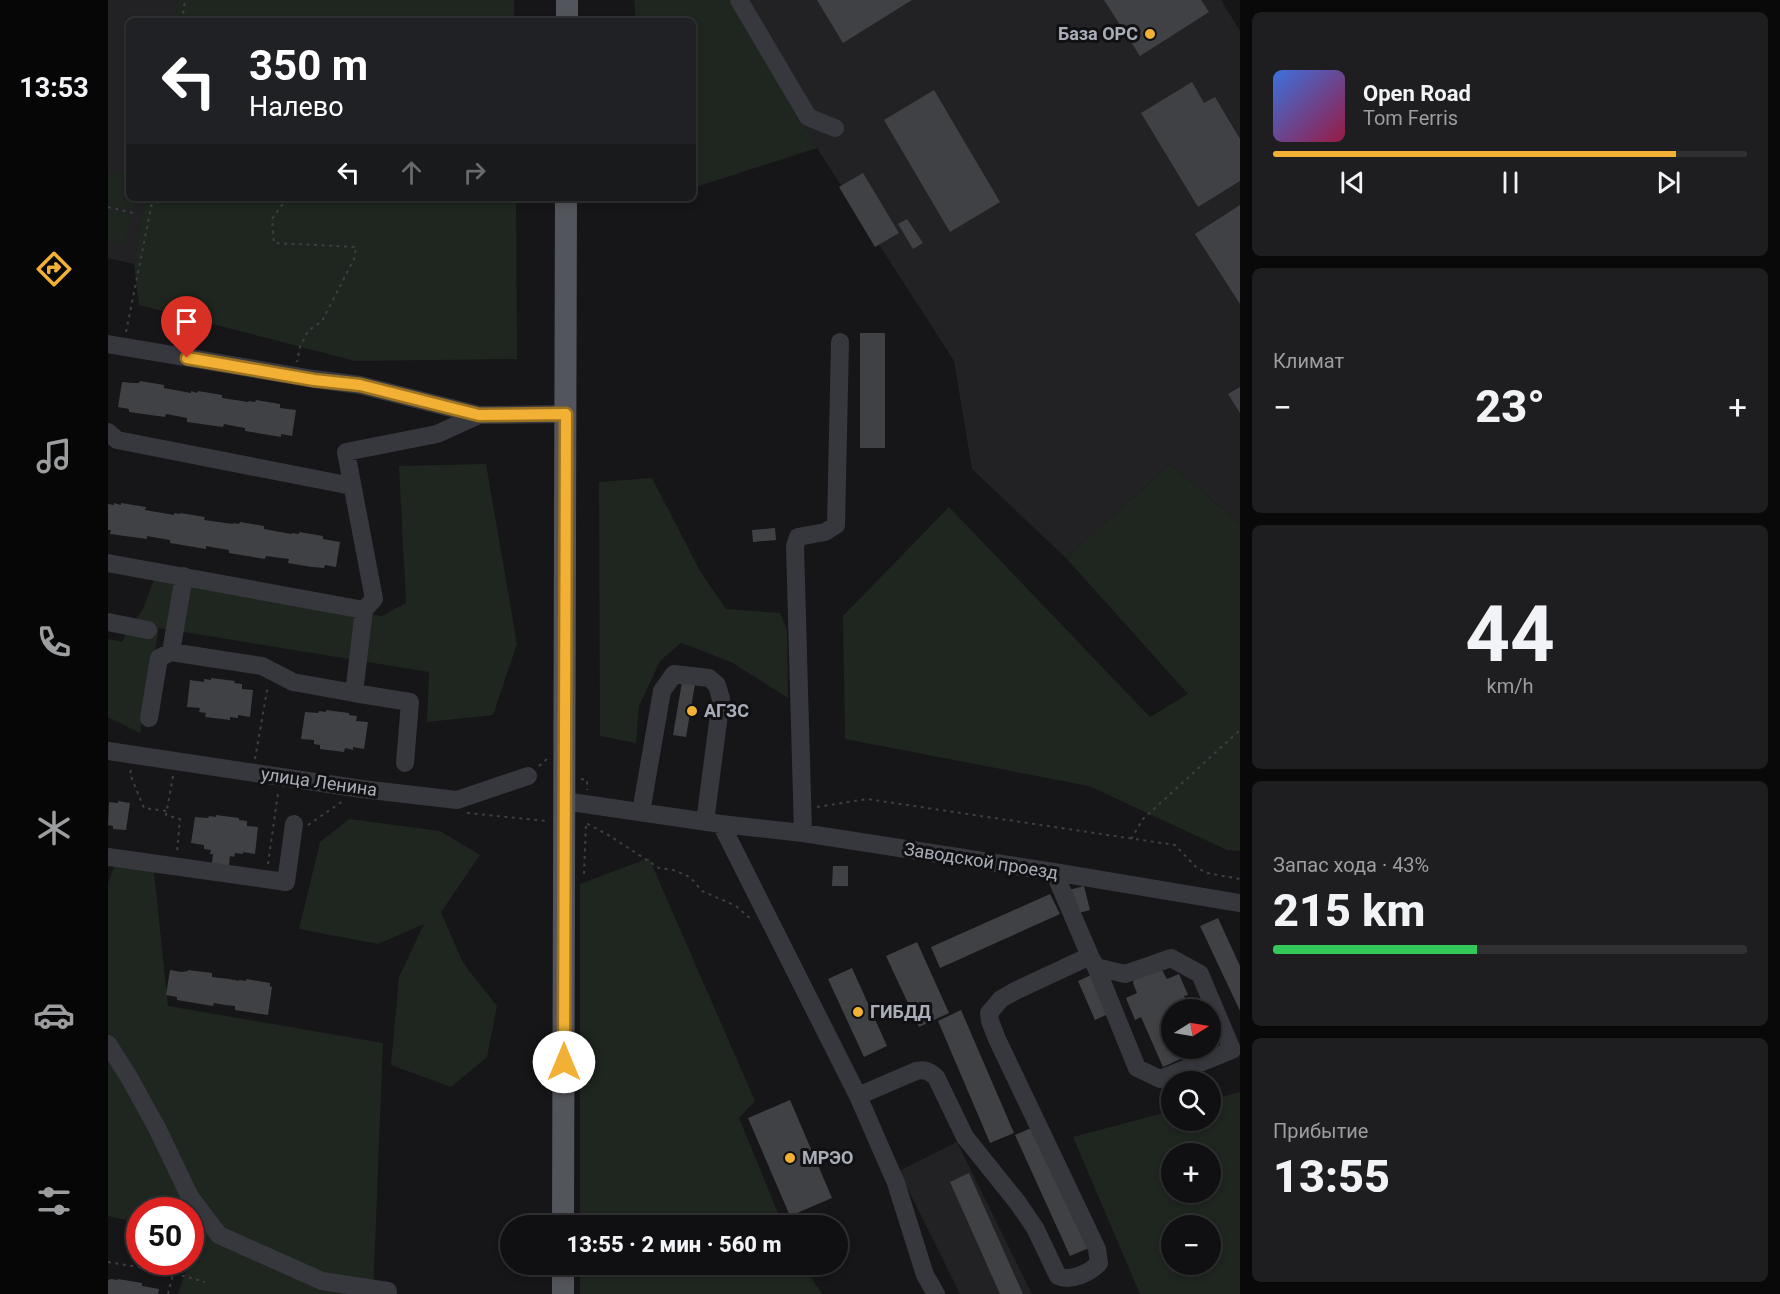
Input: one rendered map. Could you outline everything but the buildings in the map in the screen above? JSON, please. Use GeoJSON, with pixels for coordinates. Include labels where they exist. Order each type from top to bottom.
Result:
{"type":"FeatureCollection","features":[{"type":"Feature","properties":{"kind":"main road"},"geometry":{"type":"LineString","coordinates":[[567,0],[567,18]]}},
{"type":"Feature","properties":{"kind":"main road"},"geometry":{"type":"LineString","coordinates":[[563,1215],[566,201]]}},
{"type":"Feature","properties":{"kind":"main road"},"geometry":{"type":"LineString","coordinates":[[563,1275],[563,1294]]}},
{"type":"Feature","properties":{"kind":"street"},"geometry":{"type":"LineString","coordinates":[[739,0],[808,117],[835,128]]}},
{"type":"Feature","properties":{"kind":"street"},"geometry":{"type":"LineString","coordinates":[[803,833],[795,546],[798,537],[825,532],[836,525],[840,342]]}},
{"type":"Feature","properties":{"kind":"street"},"geometry":{"type":"LineString","coordinates":[[116,346],[360,385],[479,415],[566,414]]}},
{"type":"Feature","properties":{"kind":"street"},"geometry":{"type":"LineString","coordinates":[[354,693],[364,610],[374,599],[346,452],[437,434],[479,415]]}},
{"type":"Feature","properties":{"kind":"street"},"geometry":{"type":"LineString","coordinates":[[108,432],[117,440],[352,486]]}},
{"type":"Feature","properties":{"kind":"street"},"geometry":{"type":"LineString","coordinates":[[108,562],[364,610]]}},
{"type":"Feature","properties":{"kind":"street"},"geometry":{"type":"LineString","coordinates":[[171,652],[184,576]]}},
{"type":"Feature","properties":{"kind":"street"},"geometry":{"type":"LineString","coordinates":[[108,622],[148,630]]}},
{"type":"Feature","properties":{"kind":"street"},"geometry":{"type":"LineString","coordinates":[[149,718],[159,658],[171,652],[262,666],[293,682],[410,702],[405,763]]}},
{"type":"Feature","properties":{"kind":"street"},"geometry":{"type":"LineString","coordinates":[[641,812],[662,691],[674,674],[709,678],[717,685],[721,699],[713,823],[777,936],[858,1096],[896,1183],[925,1275],[936,1294]]}},
{"type":"Feature","properties":{"kind":"street","name":"улица Ленина"},"geometry":{"type":"LineString","coordinates":[[108,751],[362,789],[457,800],[528,776]]}},
{"type":"Feature","properties":{"kind":"street","name":"Заводской проезд"},"geometry":{"type":"LineString","coordinates":[[564,812],[641,812],[803,833],[1240,903]]}},
{"type":"Feature","properties":{"kind":"street"},"geometry":{"type":"LineString","coordinates":[[108,857],[286,882],[301,825]]}},
{"type":"Feature","properties":{"kind":"street"},"geometry":{"type":"LineString","coordinates":[[858,1096],[916,1071],[930,1072],[936,1077],[965,1137],[1035,1228],[1058,1276],[1065,1279],[1071,1278],[1099,1263],[1097,1249],[997,1039],[989,1013],[1001,999],[1015,991],[1093,962],[1125,974],[1171,958],[1200,974],[1232,1050],[1160,1080],[1137,1068],[1093,962],[1054,872]]}},
{"type":"Feature","properties":{"kind":"street"},"geometry":{"type":"LineString","coordinates":[[108,1044],[158,1128],[190,1197],[219,1235],[322,1281],[388,1291]]}},
{"type":"Feature","properties":{"kind":"path"},"geometry":{"type":"LineString","coordinates":[[182,18],[185,0]]}},
{"type":"Feature","properties":{"kind":"path"},"geometry":{"type":"LineString","coordinates":[[116,346],[152,201]]}},
{"type":"Feature","properties":{"kind":"path"},"geometry":{"type":"LineString","coordinates":[[285,201],[273,219],[274,243],[356,246],[354,259],[322,321],[308,332],[300,347],[294,376]]}},
{"type":"Feature","properties":{"kind":"path"},"geometry":{"type":"LineString","coordinates":[[108,207],[137,214]]}},
{"type":"Feature","properties":{"kind":"path"},"geometry":{"type":"LineString","coordinates":[[252,772],[270,670]]}},
{"type":"Feature","properties":{"kind":"path"},"geometry":{"type":"LineString","coordinates":[[1131,838],[1143,819],[1240,729]]}},
{"type":"Feature","properties":{"kind":"path"},"geometry":{"type":"LineString","coordinates":[[134,754],[130,774],[144,808],[166,811]]}},
{"type":"Feature","properties":{"kind":"path"},"geometry":{"type":"LineString","coordinates":[[175,761],[166,811],[166,815],[180,819],[175,866]]}},
{"type":"Feature","properties":{"kind":"path"},"geometry":{"type":"LineString","coordinates":[[265,879],[282,776]]}},
{"type":"Feature","properties":{"kind":"path"},"geometry":{"type":"LineString","coordinates":[[301,825],[362,789]]}},
{"type":"Feature","properties":{"kind":"path"},"geometry":{"type":"LineString","coordinates":[[802,810],[867,799],[1131,838],[1175,845],[1197,868],[1207,873],[1240,879]]}},
{"type":"Feature","properties":{"kind":"path"},"geometry":{"type":"LineString","coordinates":[[459,812],[564,812]]}},
{"type":"Feature","properties":{"kind":"path"},"geometry":{"type":"LineString","coordinates":[[584,874],[586,823],[659,868],[673,870],[690,877],[702,891],[736,906],[758,925],[777,936]]}},
{"type":"Feature","properties":{"kind":"path"},"geometry":{"type":"LineString","coordinates":[[108,1262],[126,1265]]}},
{"type":"Feature","properties":{"kind":"path"},"geometry":{"type":"LineString","coordinates":[[168,1294],[173,1275]]}},
{"type":"Feature","properties":{"kind":"path"},"geometry":{"type":"LineString","coordinates":[[180,1275],[205,1282]]}},
{"type":"Feature","properties":{"kind":"shaded area"},"geometry":{"type":"Polygon","coordinates":[[[108,0],[178,0],[175,18],[126,18],[126,201],[144,201],[134,264],[108,258],[108,0]]]}},
{"type":"Feature","properties":{"kind":"shaded area"},"geometry":{"type":"Polygon","coordinates":[[[178,0],[514,0],[514,18],[175,18],[178,0]]]}},
{"type":"Feature","properties":{"kind":"shaded area"},"geometry":{"type":"Polygon","coordinates":[[[634,0],[736,0],[817,148],[696,187],[696,18],[636,18],[634,0]]]}},
{"type":"Feature","properties":{"kind":"shaded area"},"geometry":{"type":"Polygon","coordinates":[[[736,0],[1221,0],[1240,31],[1240,524],[1170,464],[1066,558],[972,469],[954,361],[817,148],[736,0]]]}},
{"type":"Feature","properties":{"kind":"shaded area"},"geometry":{"type":"Polygon","coordinates":[[[108,172],[126,176],[126,201],[134,201],[132,210],[108,205],[108,172]]]}},
{"type":"Feature","properties":{"kind":"shaded area"},"geometry":{"type":"Polygon","coordinates":[[[144,201],[516,201],[517,359],[355,361],[139,305],[134,264],[144,201]]]}},
{"type":"Feature","properties":{"kind":"shaded area"},"geometry":{"type":"Polygon","coordinates":[[[108,209],[131,215],[124,244],[108,240],[108,209]]]}},
{"type":"Feature","properties":{"kind":"shaded area"},"geometry":{"type":"Polygon","coordinates":[[[486,464],[517,644],[493,715],[427,722],[429,672],[159,628],[140,733],[108,717],[108,639],[122,642],[130,626],[142,611],[154,580],[382,616],[406,603],[399,466],[486,464]]]}},
{"type":"Feature","properties":{"kind":"shaded area"},"geometry":{"type":"Polygon","coordinates":[[[1170,464],[1240,524],[1240,851],[1227,850],[1089,786],[845,739],[843,616],[949,507],[1150,717],[1188,694],[1066,558],[1170,464]]]}},
{"type":"Feature","properties":{"kind":"shaded area"},"geometry":{"type":"Polygon","coordinates":[[[652,478],[700,571],[726,609],[780,613],[787,630],[788,698],[731,662],[681,643],[660,661],[639,706],[636,743],[600,736],[599,482],[652,478]]]}},
{"type":"Feature","properties":{"kind":"shaded area"},"geometry":{"type":"Polygon","coordinates":[[[349,819],[440,831],[480,855],[441,912],[463,963],[497,1006],[487,1057],[451,1087],[391,1065],[399,977],[424,924],[378,944],[299,929],[320,842],[349,819]]]}},
{"type":"Feature","properties":{"kind":"shaded area"},"geometry":{"type":"Polygon","coordinates":[[[649,858],[755,1101],[739,1118],[779,1215],[580,1215],[580,884],[649,858]]]}},
{"type":"Feature","properties":{"kind":"shaded area"},"geometry":{"type":"Polygon","coordinates":[[[115,865],[154,872],[168,1006],[383,1043],[373,1294],[178,1294],[185,1275],[204,1275],[204,1197],[126,1197],[126,1220],[108,1216],[108,883],[115,865]]]}},
{"type":"Feature","properties":{"kind":"shaded area"},"geometry":{"type":"Polygon","coordinates":[[[1240,1092],[1240,1294],[1140,1294],[1073,1137],[1161,1114],[1161,1131],[1221,1131],[1221,1097],[1240,1092]]]}},
{"type":"Feature","properties":{"kind":"shaded area"},"geometry":{"type":"Polygon","coordinates":[[[957,1142],[1032,1294],[960,1294],[899,1171],[957,1142]]]}},
{"type":"Feature","properties":{"kind":"shaded area"},"geometry":{"type":"Polygon","coordinates":[[[580,1275],[810,1275],[822,1294],[580,1294],[580,1275]]]}},
{"type":"Feature","properties":{"kind":"place","name":"База ОРС"},"geometry":{"type":"Point","coordinates":[1150,34]}},
{"type":"Feature","properties":{"kind":"place","name":"АГЗС"},"geometry":{"type":"Point","coordinates":[692,711]}},
{"type":"Feature","properties":{"kind":"place","name":"ГИБДД"},"geometry":{"type":"Point","coordinates":[858,1012]}},
{"type":"Feature","properties":{"kind":"place","name":"МРЭО"},"geometry":{"type":"Point","coordinates":[790,1158]}},
{"type":"Feature","properties":{"kind":"route"},"geometry":{"type":"LineString","coordinates":[[187,358],[314,380],[360,385],[479,415],[566,414],[564,1062]]}}]}
